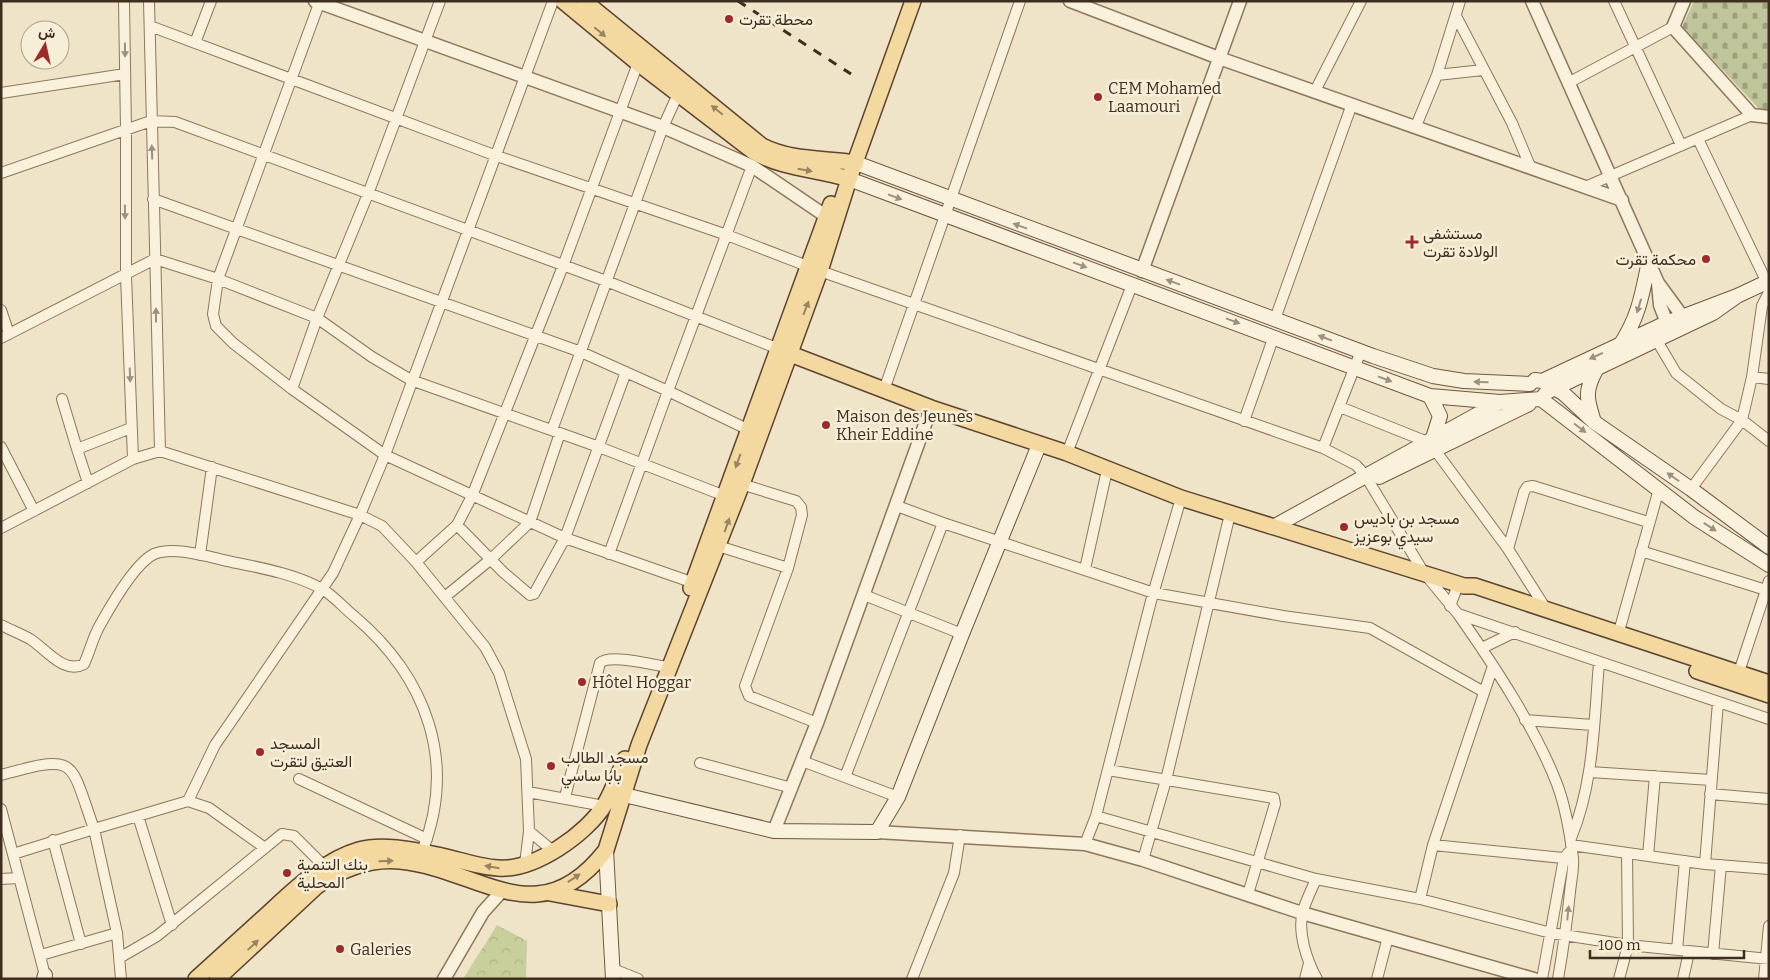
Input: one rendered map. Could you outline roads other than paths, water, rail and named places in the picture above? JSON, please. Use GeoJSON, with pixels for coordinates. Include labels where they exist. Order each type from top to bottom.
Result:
{"type":"FeatureCollection","features":[{"type":"Feature","properties":{"kind":"main road"},"geometry":{"type":"LineString","coordinates":[[562,1],[740,143],[762,157],[795,168],[845,178],[1274,336],[1430,396],[1500,402]]}},
{"type":"Feature","properties":{"kind":"main road"},"geometry":{"type":"LineString","coordinates":[[584,1],[762,146],[795,156],[851,162],[1362,352],[1433,376],[1464,382],[1540,391],[1594,422],[1691,489],[1769,547]]}},
{"type":"Feature","properties":{"kind":"main road"},"geometry":{"type":"LineString","coordinates":[[851,162],[906,1]]}},
{"type":"Feature","properties":{"kind":"main road"},"geometry":{"type":"LineString","coordinates":[[196,979],[324,866],[339,857],[361,849],[425,845],[497,868],[525,864],[553,851],[585,827],[617,793],[639,745],[714,545],[845,178],[913,1]]}},
{"type":"Feature","properties":{"kind":"main road"},"geometry":{"type":"LineString","coordinates":[[1619,347],[1632,326],[1640,303],[1649,262]]}},
{"type":"Feature","properties":{"kind":"main road"},"geometry":{"type":"LineString","coordinates":[[1273,527],[1431,443],[1500,402],[1540,391],[1596,370],[1668,328],[1738,296],[1768,285]]}},
{"type":"Feature","properties":{"kind":"main road"},"geometry":{"type":"LineString","coordinates":[[1431,443],[1540,391],[1619,347],[1654,336]]}},
{"type":"Feature","properties":{"kind":"main road"},"geometry":{"type":"LineString","coordinates":[[784,351],[931,408],[1067,453],[1181,498],[1424,573],[1461,586],[1472,594],[1737,678],[1769,683]]}},
{"type":"Feature","properties":{"kind":"main road"},"geometry":{"type":"LineString","coordinates":[[613,974],[606,850],[617,793],[694,583],[714,545],[725,496],[736,483],[749,430],[784,351]]}},
{"type":"Feature","properties":{"kind":"main road"},"geometry":{"type":"LineString","coordinates":[[1594,422],[1587,398],[1588,385],[1596,370]]}},
{"type":"Feature","properties":{"kind":"main road"},"geometry":{"type":"LineString","coordinates":[[1540,391],[1694,516],[1769,565]]}},
{"type":"Feature","properties":{"kind":"main road"},"geometry":{"type":"LineString","coordinates":[[1430,396],[1440,416],[1431,443]]}},
{"type":"Feature","properties":{"kind":"main road"},"geometry":{"type":"LineString","coordinates":[[617,793],[774,831],[877,832],[898,797],[1039,445]]}},
{"type":"Feature","properties":{"kind":"main road"},"geometry":{"type":"LineString","coordinates":[[1461,586],[1475,586],[1618,635],[1737,678],[1769,695]]}},
{"type":"Feature","properties":{"kind":"main road"},"geometry":{"type":"LineString","coordinates":[[550,893],[574,879],[596,862],[606,850]]}},
{"type":"Feature","properties":{"kind":"main road"},"geometry":{"type":"LineString","coordinates":[[217,979],[318,886],[330,877],[360,864],[379,861],[414,863],[517,895],[550,893],[609,904]]}},
{"type":"Feature","properties":{"kind":"street"},"geometry":{"type":"LineString","coordinates":[[124,1],[126,276],[133,459]]}},
{"type":"Feature","properties":{"kind":"street"},"geometry":{"type":"LineString","coordinates":[[149,1],[160,451]]}},
{"type":"Feature","properties":{"kind":"street"},"geometry":{"type":"LineString","coordinates":[[195,43],[211,1]]}},
{"type":"Feature","properties":{"kind":"street"},"geometry":{"type":"LineString","coordinates":[[292,389],[317,318],[368,194],[440,1]]}},
{"type":"Feature","properties":{"kind":"street"},"geometry":{"type":"LineString","coordinates":[[188,801],[215,744],[323,590],[360,515],[385,454],[522,78],[553,1]]}},
{"type":"Feature","properties":{"kind":"street"},"geometry":{"type":"LineString","coordinates":[[884,390],[949,199],[1020,1]]}},
{"type":"Feature","properties":{"kind":"street"},"geometry":{"type":"LineString","coordinates":[[1070,1],[1219,58],[1622,200]]}},
{"type":"Feature","properties":{"kind":"street"},"geometry":{"type":"LineString","coordinates":[[1142,271],[1240,1]]}},
{"type":"Feature","properties":{"kind":"street"},"geometry":{"type":"LineString","coordinates":[[1315,91],[1361,1]]}},
{"type":"Feature","properties":{"kind":"street"},"geometry":{"type":"LineString","coordinates":[[1532,1],[1568,83],[1612,175],[1658,283],[1686,321]]}},
{"type":"Feature","properties":{"kind":"street"},"geometry":{"type":"LineString","coordinates":[[1614,1],[1680,145]]}},
{"type":"Feature","properties":{"kind":"street"},"geometry":{"type":"LineString","coordinates":[[1568,83],[1673,27],[1684,1]]}},
{"type":"Feature","properties":{"kind":"street"},"geometry":{"type":"LineString","coordinates":[[694,583],[565,538],[385,454],[292,389],[233,343],[216,326],[213,314],[218,279],[318,2],[522,78],[619,110],[663,127],[752,166],[831,219]]}},
{"type":"Feature","properties":{"kind":"street"},"geometry":{"type":"LineString","coordinates":[[1416,126],[1437,76],[1461,2]]}},
{"type":"Feature","properties":{"kind":"street"},"geometry":{"type":"LineString","coordinates":[[1456,16],[1512,123],[1530,166]]}},
{"type":"Feature","properties":{"kind":"street"},"geometry":{"type":"LineString","coordinates":[[150,26],[494,156],[727,235],[914,304],[1323,448],[1356,465],[1367,478],[1424,573],[1458,614],[1482,648],[1525,720],[1557,785],[1566,816],[1570,850],[1566,936],[1558,979]]}},
{"type":"Feature","properties":{"kind":"street"},"geometry":{"type":"LineString","coordinates":[[1673,27],[1752,115]]}},
{"type":"Feature","properties":{"kind":"street"},"geometry":{"type":"LineString","coordinates":[[416,562],[458,525],[472,496],[563,266],[619,110],[638,63]]}},
{"type":"Feature","properties":{"kind":"street"},"geometry":{"type":"LineString","coordinates":[[1437,76],[1483,70]]}},
{"type":"Feature","properties":{"kind":"street"},"geometry":{"type":"LineString","coordinates":[[1,93],[125,74]]}},
{"type":"Feature","properties":{"kind":"street"},"geometry":{"type":"LineString","coordinates":[[446,596],[491,559],[530,522],[581,352],[663,127],[678,94]]}},
{"type":"Feature","properties":{"kind":"street"},"geometry":{"type":"LineString","coordinates":[[1275,319],[1352,104]]}},
{"type":"Feature","properties":{"kind":"street"},"geometry":{"type":"LineString","coordinates":[[1585,187],[1752,115],[1769,117]]}},
{"type":"Feature","properties":{"kind":"street"},"geometry":{"type":"LineString","coordinates":[[1,173],[151,121],[175,122],[466,231],[606,281],[784,351]]}},
{"type":"Feature","properties":{"kind":"street"},"geometry":{"type":"LineString","coordinates":[[1691,489],[1742,420],[1752,377],[1762,306],[1768,285],[1698,139]]}},
{"type":"Feature","properties":{"kind":"street"},"geometry":{"type":"LineString","coordinates":[[609,554],[752,166]]}},
{"type":"Feature","properties":{"kind":"street"},"geometry":{"type":"LineString","coordinates":[[153,199],[581,352],[749,430]]}},
{"type":"Feature","properties":{"kind":"street"},"geometry":{"type":"LineString","coordinates":[[1,310],[5,336],[155,260],[218,279],[317,318],[372,358],[412,380],[504,415],[556,431],[725,496]]}},
{"type":"Feature","properties":{"kind":"street"},"geometry":{"type":"LineString","coordinates":[[1658,283],[1658,298],[1668,328]]}},
{"type":"Feature","properties":{"kind":"street"},"geometry":{"type":"LineString","coordinates":[[1067,453],[1132,285]]}},
{"type":"Feature","properties":{"kind":"street"},"geometry":{"type":"LineString","coordinates":[[1244,421],[1274,336]]}},
{"type":"Feature","properties":{"kind":"street"},"geometry":{"type":"LineString","coordinates":[[1654,336],[1676,373],[1721,409],[1742,420],[1769,441]]}},
{"type":"Feature","properties":{"kind":"street"},"geometry":{"type":"LineString","coordinates":[[1323,448],[1354,367],[1362,352]]}},
{"type":"Feature","properties":{"kind":"street"},"geometry":{"type":"LineString","coordinates":[[458,525],[503,572],[532,595],[565,538],[626,372]]}},
{"type":"Feature","properties":{"kind":"street"},"geometry":{"type":"LineString","coordinates":[[1752,377],[1769,379]]}},
{"type":"Feature","properties":{"kind":"street"},"geometry":{"type":"LineString","coordinates":[[62,399],[88,483]]}},
{"type":"Feature","properties":{"kind":"street"},"geometry":{"type":"LineString","coordinates":[[1340,407],[1431,443],[1508,549],[1547,610]]}},
{"type":"Feature","properties":{"kind":"street"},"geometry":{"type":"LineString","coordinates":[[774,831],[817,723],[931,408]]}},
{"type":"Feature","properties":{"kind":"street"},"geometry":{"type":"LineString","coordinates":[[77,449],[131,428]]}},
{"type":"Feature","properties":{"kind":"street"},"geometry":{"type":"LineString","coordinates":[[1,447],[34,510]]}},
{"type":"Feature","properties":{"kind":"street"},"geometry":{"type":"LineString","coordinates":[[1,528],[133,459],[160,451],[360,515],[382,526],[446,596],[494,660],[523,744],[528,792],[529,831],[525,864]]}},
{"type":"Feature","properties":{"kind":"street"},"geometry":{"type":"LineString","coordinates":[[200,555],[212,467]]}},
{"type":"Feature","properties":{"kind":"street"},"geometry":{"type":"LineString","coordinates":[[1085,569],[1107,470]]}},
{"type":"Feature","properties":{"kind":"street"},"geometry":{"type":"LineString","coordinates":[[736,483],[796,501],[801,507],[802,515],[788,568],[745,686],[746,692],[749,696],[817,723]]}},
{"type":"Feature","properties":{"kind":"street"},"geometry":{"type":"LineString","coordinates":[[1508,549],[1524,492],[1528,487],[1533,486],[1648,522]]}},
{"type":"Feature","properties":{"kind":"street"},"geometry":{"type":"LineString","coordinates":[[1618,635],[1659,488]]}},
{"type":"Feature","properties":{"kind":"street"},"geometry":{"type":"LineString","coordinates":[[1085,844],[1096,816],[1154,592],[1181,498]]}},
{"type":"Feature","properties":{"kind":"street"},"geometry":{"type":"LineString","coordinates":[[897,506],[943,524],[1154,592],[1208,604],[1370,628],[1484,692]]}},
{"type":"Feature","properties":{"kind":"street"},"geometry":{"type":"LineString","coordinates":[[1143,860],[1166,780],[1230,514]]}},
{"type":"Feature","properties":{"kind":"street"},"geometry":{"type":"LineString","coordinates":[[845,777],[943,524]]}},
{"type":"Feature","properties":{"kind":"street"},"geometry":{"type":"LineString","coordinates":[[714,545],[788,568]]}},
{"type":"Feature","properties":{"kind":"street"},"geometry":{"type":"LineString","coordinates":[[1641,550],[1767,586],[1737,678]]}},
{"type":"Feature","properties":{"kind":"street"},"geometry":{"type":"LineString","coordinates":[[1,625],[30,639],[49,655],[66,665],[80,666],[84,664],[99,627],[116,600],[146,560],[154,554],[163,552],[179,551],[291,576],[323,590],[366,627],[400,664],[426,714],[433,738],[438,785],[432,822],[425,845],[299,780]]}},
{"type":"Feature","properties":{"kind":"street"},"geometry":{"type":"LineString","coordinates":[[1450,606],[1461,586]]}},
{"type":"Feature","properties":{"kind":"street"},"geometry":{"type":"LineString","coordinates":[[864,595],[962,634]]}},
{"type":"Feature","properties":{"kind":"street"},"geometry":{"type":"LineString","coordinates":[[1458,614],[1769,719]]}},
{"type":"Feature","properties":{"kind":"street"},"geometry":{"type":"LineString","coordinates":[[1482,648],[1515,632]]}},
{"type":"Feature","properties":{"kind":"street"},"geometry":{"type":"LineString","coordinates":[[565,798],[600,663],[604,660],[612,659],[662,666]]}},
{"type":"Feature","properties":{"kind":"street"},"geometry":{"type":"LineString","coordinates":[[1542,979],[1570,850],[1590,772],[1599,662]]}},
{"type":"Feature","properties":{"kind":"street"},"geometry":{"type":"LineString","coordinates":[[1420,899],[1434,845],[1493,666]]}},
{"type":"Feature","properties":{"kind":"street"},"geometry":{"type":"LineString","coordinates":[[1705,864],[1718,702]]}},
{"type":"Feature","properties":{"kind":"street"},"geometry":{"type":"LineString","coordinates":[[1525,720],[1593,725]]}},
{"type":"Feature","properties":{"kind":"street"},"geometry":{"type":"LineString","coordinates":[[802,761],[898,797]]}},
{"type":"Feature","properties":{"kind":"street"},"geometry":{"type":"LineString","coordinates":[[1,775],[54,762],[66,765],[71,769],[94,829],[117,933],[121,957],[121,979]]}},
{"type":"Feature","properties":{"kind":"street"},"geometry":{"type":"LineString","coordinates":[[700,763],[792,788]]}},
{"type":"Feature","properties":{"kind":"street"},"geometry":{"type":"LineString","coordinates":[[1108,770],[1274,798],[1275,804],[1248,894]]}},
{"type":"Feature","properties":{"kind":"street"},"geometry":{"type":"LineString","coordinates":[[1590,772],[1711,780]]}},
{"type":"Feature","properties":{"kind":"street"},"geometry":{"type":"LineString","coordinates":[[1648,856],[1655,776]]}},
{"type":"Feature","properties":{"kind":"street"},"geometry":{"type":"LineString","coordinates":[[528,792],[604,806]]}},
{"type":"Feature","properties":{"kind":"street"},"geometry":{"type":"LineString","coordinates":[[1710,794],[1769,799]]}},
{"type":"Feature","properties":{"kind":"street"},"geometry":{"type":"LineString","coordinates":[[13,854],[53,840],[188,801],[209,808],[265,848]]}},
{"type":"Feature","properties":{"kind":"street"},"geometry":{"type":"LineString","coordinates":[[1,810],[18,878],[41,955],[45,978]]}},
{"type":"Feature","properties":{"kind":"street"},"geometry":{"type":"LineString","coordinates":[[138,816],[172,925]]}},
{"type":"Feature","properties":{"kind":"street"},"geometry":{"type":"LineString","coordinates":[[1096,816],[1316,879],[1420,899],[1551,933],[1628,945],[1767,959]]}},
{"type":"Feature","properties":{"kind":"street"},"geometry":{"type":"LineString","coordinates":[[529,831],[553,851]]}},
{"type":"Feature","properties":{"kind":"street"},"geometry":{"type":"LineString","coordinates":[[877,832],[960,835],[1085,844],[1143,860],[1302,913],[1388,937],[1498,974],[1534,979]]}},
{"type":"Feature","properties":{"kind":"street"},"geometry":{"type":"LineString","coordinates":[[121,957],[140,947],[172,925],[278,836],[290,834],[324,866]]}},
{"type":"Feature","properties":{"kind":"street"},"geometry":{"type":"LineString","coordinates":[[912,979],[954,873],[960,835]]}},
{"type":"Feature","properties":{"kind":"street"},"geometry":{"type":"LineString","coordinates":[[53,840],[82,944]]}},
{"type":"Feature","properties":{"kind":"street"},"geometry":{"type":"LineString","coordinates":[[1434,845],[1627,853],[1705,864],[1769,869]]}},
{"type":"Feature","properties":{"kind":"street"},"geometry":{"type":"LineString","coordinates":[[1619,979],[1628,945],[1627,853]]}},
{"type":"Feature","properties":{"kind":"street"},"geometry":{"type":"LineString","coordinates":[[1677,950],[1685,861]]}},
{"type":"Feature","properties":{"kind":"street"},"geometry":{"type":"LineString","coordinates":[[1713,954],[1721,865]]}},
{"type":"Feature","properties":{"kind":"street"},"geometry":{"type":"LineString","coordinates":[[1,879],[18,878]]}},
{"type":"Feature","properties":{"kind":"street"},"geometry":{"type":"LineString","coordinates":[[1316,879],[1302,913],[1304,944],[1309,963],[1318,978]]}},
{"type":"Feature","properties":{"kind":"street"},"geometry":{"type":"LineString","coordinates":[[444,979],[483,912],[502,891]]}},
{"type":"Feature","properties":{"kind":"street"},"geometry":{"type":"LineString","coordinates":[[1764,979],[1769,926]]}},
{"type":"Feature","properties":{"kind":"street"},"geometry":{"type":"LineString","coordinates":[[41,955],[117,933]]}},
{"type":"Feature","properties":{"kind":"street"},"geometry":{"type":"LineString","coordinates":[[1377,979],[1388,937]]}},
{"type":"Feature","properties":{"kind":"street"},"geometry":{"type":"LineString","coordinates":[[1683,979],[1689,952]]}},
{"type":"Feature","properties":{"kind":"street"},"geometry":{"type":"LineString","coordinates":[[1305,979],[1309,963]]}},
{"type":"Feature","properties":{"kind":"street"},"geometry":{"type":"LineString","coordinates":[[613,974],[638,979]]}},
{"type":"Feature","properties":{"kind":"railway"},"geometry":{"type":"LineString","coordinates":[[738,1],[851,74]]}},
{"type":"Feature","properties":{"kind":"place","name":"محطة تقرت"},"geometry":{"type":"Point","coordinates":[729,19]}},
{"type":"Feature","properties":{"kind":"place","name":"CEM Mohamed Laamouri"},"geometry":{"type":"Point","coordinates":[1098,97]}},
{"type":"Feature","properties":{"kind":"place","name":"مستشفى الولادة تقرت"},"geometry":{"type":"Point","coordinates":[1412,242]}},
{"type":"Feature","properties":{"kind":"place","name":"محكمة تقرت"},"geometry":{"type":"Point","coordinates":[1706,259]}},
{"type":"Feature","properties":{"kind":"place","name":"Maison des Jeunes Kheir Eddine"},"geometry":{"type":"Point","coordinates":[826,425]}},
{"type":"Feature","properties":{"kind":"place","name":"مسجد بن باديس سيدي بوعزيز"},"geometry":{"type":"Point","coordinates":[1344,527]}},
{"type":"Feature","properties":{"kind":"place","name":"Hôtel Hoggar"},"geometry":{"type":"Point","coordinates":[582,682]}},
{"type":"Feature","properties":{"kind":"place","name":"المسجد العتيق لتقرت"},"geometry":{"type":"Point","coordinates":[260,752]}},
{"type":"Feature","properties":{"kind":"place","name":"مسجد الطالب بابا ساسي"},"geometry":{"type":"Point","coordinates":[551,766]}},
{"type":"Feature","properties":{"kind":"place","name":"بنك التنمية المحلية"},"geometry":{"type":"Point","coordinates":[287,873]}},
{"type":"Feature","properties":{"kind":"place","name":"Galeries"},"geometry":{"type":"Point","coordinates":[340,949]}}]}
